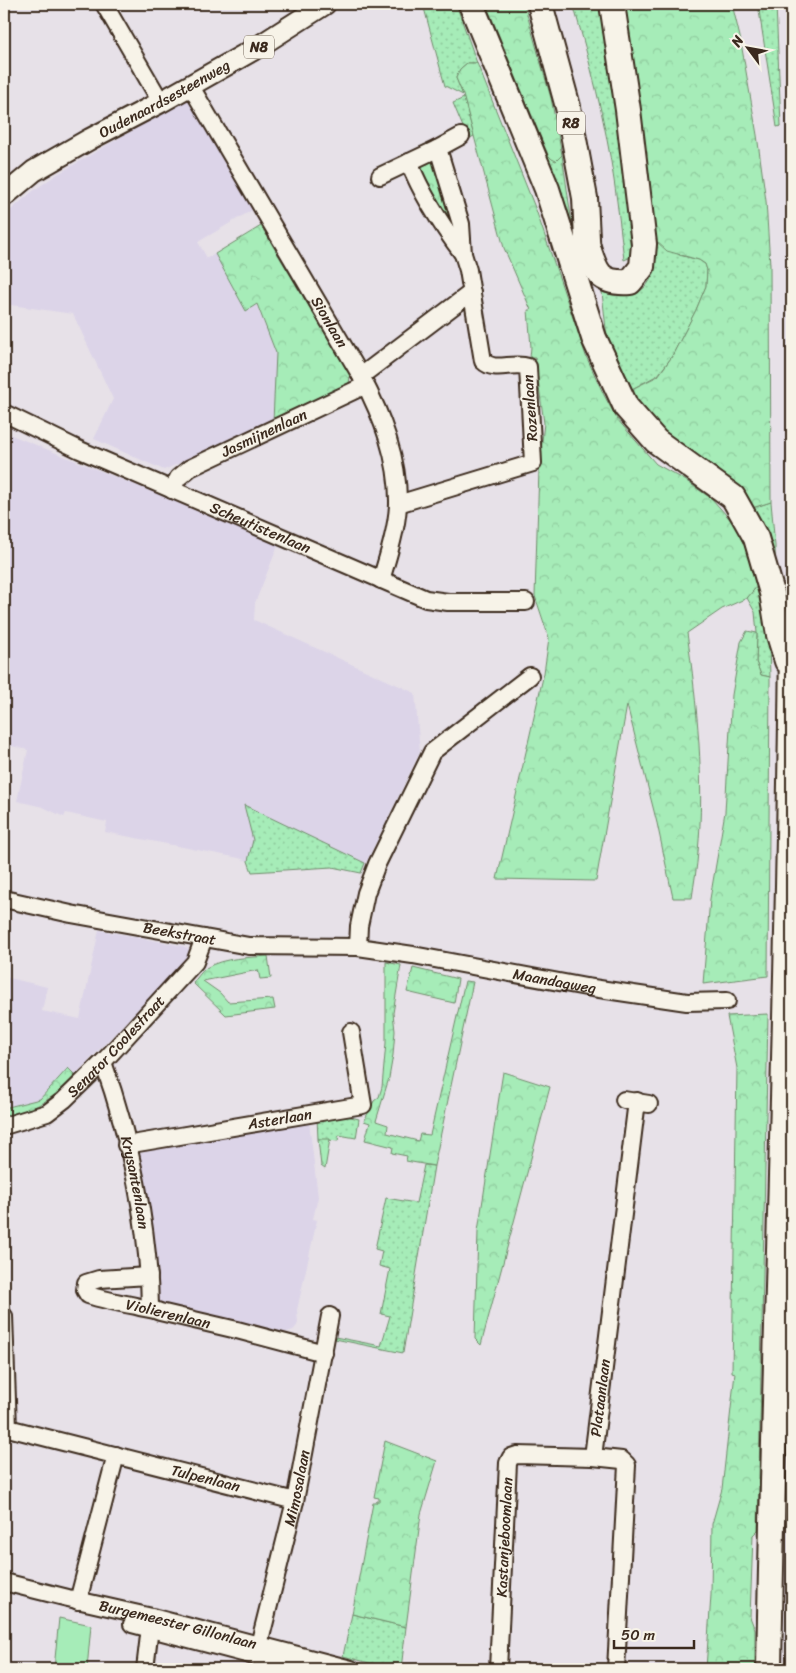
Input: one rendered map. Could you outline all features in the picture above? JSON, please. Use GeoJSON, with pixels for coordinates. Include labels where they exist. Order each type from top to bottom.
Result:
{"type":"FeatureCollection","features":[{"type":"Feature","properties":{"kind":"highway"},"geometry":{"type":"LineString","coordinates":[[471,4],[547,189],[594,338],[626,407],[656,441],[733,497],[756,538],[772,593],[778,635],[792,675]]}},
{"type":"Feature","properties":{"kind":"highway","name":"R8"},"geometry":{"type":"LineString","coordinates":[[540,4],[568,106],[585,198],[587,244]]}},
{"type":"Feature","properties":{"kind":"highway"},"geometry":{"type":"LineString","coordinates":[[587,244],[594,268],[606,280],[617,283],[630,282],[642,268],[644,244],[628,110],[612,4]]}},
{"type":"Feature","properties":{"kind":"highway"},"geometry":{"type":"LineString","coordinates":[[587,244],[594,338]]}},
{"type":"Feature","properties":{"kind":"highway"},"geometry":{"type":"LineString","coordinates":[[769,1669],[774,1425],[785,1078],[792,638]]}},
{"type":"Feature","properties":{"kind":"main road","name":"Oudenaardsesteenweg"},"geometry":{"type":"LineString","coordinates":[[4,196],[34,171],[253,50],[325,4]]}},
{"type":"Feature","properties":{"kind":"street"},"geometry":{"type":"LineString","coordinates":[[104,4],[161,102]]}},
{"type":"Feature","properties":{"kind":"street","name":"Sionlaan"},"geometry":{"type":"LineString","coordinates":[[190,85],[374,401],[390,444],[396,476],[398,504],[387,562],[381,580]]}},
{"type":"Feature","properties":{"kind":"street"},"geometry":{"type":"LineString","coordinates":[[380,176],[462,136]]}},
{"type":"Feature","properties":{"kind":"street","name":"Rozenlaan"},"geometry":{"type":"LineString","coordinates":[[398,504],[533,463],[528,368],[523,365],[492,367],[483,361],[472,292],[463,254],[461,224],[437,149]]}},
{"type":"Feature","properties":{"kind":"street","name":"Rozenlaan"},"geometry":{"type":"LineString","coordinates":[[409,162],[414,176],[442,224],[463,254]]}},
{"type":"Feature","properties":{"kind":"street","name":"Jasmijnenlaan"},"geometry":{"type":"LineString","coordinates":[[172,490],[178,478],[190,468],[363,381],[472,292]]}},
{"type":"Feature","properties":{"kind":"street","name":"Scheutistenlaan"},"geometry":{"type":"LineString","coordinates":[[4,413],[80,450],[429,600],[448,602],[526,602]]}},
{"type":"Feature","properties":{"kind":"street"},"geometry":{"type":"LineString","coordinates":[[358,947],[359,926],[366,893],[377,864],[432,752],[530,676]]}},
{"type":"Feature","properties":{"kind":"street","name":"Beekstraat"},"geometry":{"type":"LineString","coordinates":[[4,899],[71,914],[257,946],[358,947],[381,950]]}},
{"type":"Feature","properties":{"kind":"street","name":"Senator Coolestraat"},"geometry":{"type":"LineString","coordinates":[[4,1126],[47,1113],[64,1100],[103,1062],[195,962],[204,938]]}},
{"type":"Feature","properties":{"kind":"street","name":"Maandagweg"},"geometry":{"type":"LineString","coordinates":[[381,950],[631,994],[686,1002],[727,1001]]}},
{"type":"Feature","properties":{"kind":"street","name":"Asterlaan"},"geometry":{"type":"LineString","coordinates":[[126,1145],[363,1104],[351,1032]]}},
{"type":"Feature","properties":{"kind":"street","name":"Krysantenlaan"},"geometry":{"type":"LineString","coordinates":[[103,1062],[112,1089],[139,1197],[149,1276],[150,1307]]}},
{"type":"Feature","properties":{"kind":"street","name":"Plataanlaan"},"geometry":{"type":"LineString","coordinates":[[616,1669],[626,1465],[622,1460],[593,1457],[636,1101]]}},
{"type":"Feature","properties":{"kind":"street","name":"Violierenlaan"},"geometry":{"type":"LineString","coordinates":[[149,1276],[99,1279],[86,1282],[85,1290],[88,1295],[141,1308],[150,1307],[160,1312],[324,1353]]}},
{"type":"Feature","properties":{"kind":"street"},"geometry":{"type":"LineString","coordinates":[[4,1316],[6,1428]]}},
{"type":"Feature","properties":{"kind":"street","name":"Mimosalaan"},"geometry":{"type":"LineString","coordinates":[[258,1651],[295,1501],[330,1316]]}},
{"type":"Feature","properties":{"kind":"street","name":"Tulpenlaan"},"geometry":{"type":"LineString","coordinates":[[6,1428],[295,1501]]}},
{"type":"Feature","properties":{"kind":"street"},"geometry":{"type":"LineString","coordinates":[[78,1601],[116,1455]]}},
{"type":"Feature","properties":{"kind":"street","name":"Kastanjeboomlaan"},"geometry":{"type":"LineString","coordinates":[[498,1669],[508,1463],[511,1457],[517,1455],[593,1457]]}},
{"type":"Feature","properties":{"kind":"street","name":"Burgemeester Gillonlaan"},"geometry":{"type":"LineString","coordinates":[[4,1582],[258,1651],[351,1669]]}},
{"type":"Feature","properties":{"kind":"street","name":"Burgemeester Gillonlaan"},"geometry":{"type":"LineString","coordinates":[[4,1591],[150,1622]]}},
{"type":"Feature","properties":{"kind":"street"},"geometry":{"type":"LineString","coordinates":[[145,1669],[150,1622]]}},
{"type":"Feature","properties":{"kind":"street","name":"Burgemeester Gillonlaan"},"geometry":{"type":"LineString","coordinates":[[258,1651],[302,1669]]}},
{"type":"Feature","properties":{"kind":"shaded area"},"geometry":{"type":"Polygon","coordinates":[[[188,98],[254,209],[198,242],[207,258],[215,254],[246,311],[256,304],[277,354],[273,422],[164,470],[94,439],[113,399],[73,314],[4,304],[4,219],[12,209],[33,191],[56,175],[188,98]]]}},
{"type":"Feature","properties":{"kind":"shaded area"},"geometry":{"type":"Polygon","coordinates":[[[4,432],[279,543],[255,603],[254,620],[415,693],[420,752],[361,873],[332,867],[252,872],[248,861],[239,858],[105,832],[107,822],[66,813],[64,817],[43,807],[17,801],[28,750],[4,744],[4,432]]]}},
{"type":"Feature","properties":{"kind":"shaded area"},"geometry":{"type":"Polygon","coordinates":[[[99,930],[183,946],[189,949],[190,955],[75,1075],[68,1069],[40,1099],[4,1108],[4,973],[5,977],[47,987],[42,1011],[80,1019],[99,930]]]}},
{"type":"Feature","properties":{"kind":"shaded area"},"geometry":{"type":"Polygon","coordinates":[[[309,1121],[318,1197],[313,1219],[317,1220],[297,1310],[298,1323],[296,1327],[284,1333],[161,1305],[152,1237],[135,1157],[139,1153],[309,1121]]]}},
{"type":"Feature","properties":{"kind":"green space"},"geometry":{"type":"Polygon","coordinates":[[[417,4],[456,4],[477,63],[467,63],[460,69],[456,78],[463,95],[445,86],[424,8],[417,4]]]}},
{"type":"Feature","properties":{"kind":"green space"},"geometry":{"type":"Polygon","coordinates":[[[477,4],[486,4],[548,155],[559,158],[562,155],[576,251],[477,4]]]}},
{"type":"Feature","properties":{"kind":"green space"},"geometry":{"type":"Polygon","coordinates":[[[486,4],[524,4],[551,98],[562,155],[556,161],[548,155],[486,4]]]}},
{"type":"Feature","properties":{"kind":"green space"},"geometry":{"type":"Polygon","coordinates":[[[573,4],[603,4],[634,256],[624,260],[602,113],[573,4]]]}},
{"type":"Feature","properties":{"kind":"green space"},"geometry":{"type":"Polygon","coordinates":[[[623,4],[732,4],[740,37],[757,135],[766,201],[770,265],[771,502],[749,509],[669,438],[630,390],[658,376],[671,358],[706,286],[707,270],[705,264],[699,260],[667,251],[655,240],[623,4]]]}},
{"type":"Feature","properties":{"kind":"green space"},"geometry":{"type":"Polygon","coordinates":[[[758,4],[776,4],[781,126],[777,127],[758,4]]]}},
{"type":"Feature","properties":{"kind":"green space"},"geometry":{"type":"Polygon","coordinates":[[[467,63],[477,63],[536,210],[586,356],[617,419],[656,464],[685,480],[712,499],[735,525],[759,584],[747,598],[722,609],[687,633],[697,715],[701,798],[697,863],[692,898],[673,898],[657,823],[627,705],[596,881],[497,879],[544,673],[549,638],[535,596],[539,469],[544,423],[535,358],[530,358],[528,310],[531,310],[504,248],[463,95],[456,78],[460,69],[467,63]]]}},
{"type":"Feature","properties":{"kind":"green space"},"geometry":{"type":"Polygon","coordinates":[[[464,98],[474,136],[468,139],[453,103],[464,98]]]}},
{"type":"Feature","properties":{"kind":"green space"},"geometry":{"type":"Polygon","coordinates":[[[433,159],[454,224],[449,226],[415,168],[433,159]]]}},
{"type":"Feature","properties":{"kind":"green space"},"geometry":{"type":"Polygon","coordinates":[[[261,226],[350,375],[349,385],[273,422],[276,353],[257,304],[246,311],[215,254],[261,226]]]}},
{"type":"Feature","properties":{"kind":"green space"},"geometry":{"type":"Polygon","coordinates":[[[650,229],[679,255],[699,260],[705,264],[707,270],[706,286],[671,358],[658,375],[630,390],[611,352],[606,329],[602,292],[621,296],[630,295],[645,287],[653,272],[654,257],[650,229]]]}},
{"type":"Feature","properties":{"kind":"green space"},"geometry":{"type":"Polygon","coordinates":[[[771,502],[775,546],[776,581],[749,509],[771,502]]]}},
{"type":"Feature","properties":{"kind":"green space"},"geometry":{"type":"Polygon","coordinates":[[[759,584],[769,643],[770,677],[761,675],[756,662],[757,633],[755,612],[747,598],[759,584]]]}},
{"type":"Feature","properties":{"kind":"green space"},"geometry":{"type":"Polygon","coordinates":[[[747,631],[757,633],[756,662],[761,675],[770,677],[768,976],[703,984],[710,899],[725,812],[732,695],[741,642],[747,631]]]}},
{"type":"Feature","properties":{"kind":"green space"},"geometry":{"type":"Polygon","coordinates":[[[244,805],[365,863],[361,873],[332,867],[252,872],[248,861],[253,840],[244,805]]]}},
{"type":"Feature","properties":{"kind":"green space"},"geometry":{"type":"Polygon","coordinates":[[[268,956],[271,978],[260,979],[258,970],[203,981],[220,993],[228,1002],[273,999],[275,1009],[226,1015],[193,983],[206,968],[213,964],[268,956]]]}},
{"type":"Feature","properties":{"kind":"green space"},"geometry":{"type":"Polygon","coordinates":[[[386,962],[401,965],[393,1013],[395,1031],[393,1055],[389,1078],[376,1121],[388,1125],[387,1133],[418,1141],[420,1134],[430,1135],[465,981],[473,982],[434,1166],[406,1161],[407,1156],[392,1153],[393,1147],[365,1140],[370,1123],[364,1121],[374,1101],[379,1097],[382,1087],[386,1043],[386,962]]]}},
{"type":"Feature","properties":{"kind":"green space"},"geometry":{"type":"Polygon","coordinates":[[[413,968],[458,979],[454,1003],[407,992],[413,968]]]}},
{"type":"Feature","properties":{"kind":"green space"},"geometry":{"type":"Polygon","coordinates":[[[768,1014],[758,1530],[753,1535],[750,1617],[755,1630],[755,1669],[706,1669],[711,1595],[712,1524],[722,1489],[735,1373],[732,1372],[737,1068],[727,1016],[768,1014]]]}},
{"type":"Feature","properties":{"kind":"green space"},"geometry":{"type":"Polygon","coordinates":[[[68,1068],[75,1075],[60,1091],[34,1107],[4,1118],[4,1108],[40,1099],[68,1068]]]}},
{"type":"Feature","properties":{"kind":"green space"},"geometry":{"type":"Polygon","coordinates":[[[503,1072],[550,1087],[481,1345],[475,1339],[478,1231],[503,1072]]]}},
{"type":"Feature","properties":{"kind":"green space"},"geometry":{"type":"Polygon","coordinates":[[[338,1114],[359,1119],[356,1138],[339,1135],[338,1141],[318,1139],[317,1118],[338,1114]]]}},
{"type":"Feature","properties":{"kind":"green space"},"geometry":{"type":"Polygon","coordinates":[[[318,1139],[330,1139],[325,1169],[321,1166],[318,1139]]]}},
{"type":"Feature","properties":{"kind":"green space"},"geometry":{"type":"Polygon","coordinates":[[[424,1165],[434,1166],[403,1353],[335,1339],[335,1337],[381,1346],[390,1316],[381,1314],[390,1269],[379,1266],[382,1251],[375,1249],[386,1198],[416,1203],[424,1165]]]}},
{"type":"Feature","properties":{"kind":"green space"},"geometry":{"type":"Polygon","coordinates":[[[385,1441],[437,1461],[421,1514],[406,1627],[352,1614],[373,1503],[379,1501],[379,1498],[374,1497],[385,1441]]]}},
{"type":"Feature","properties":{"kind":"green space"},"geometry":{"type":"Polygon","coordinates":[[[352,1614],[406,1627],[401,1669],[392,1669],[343,1656],[352,1614]]]}},
{"type":"Feature","properties":{"kind":"green space"},"geometry":{"type":"Polygon","coordinates":[[[59,1618],[91,1625],[87,1669],[54,1669],[59,1618]]]}}]}
